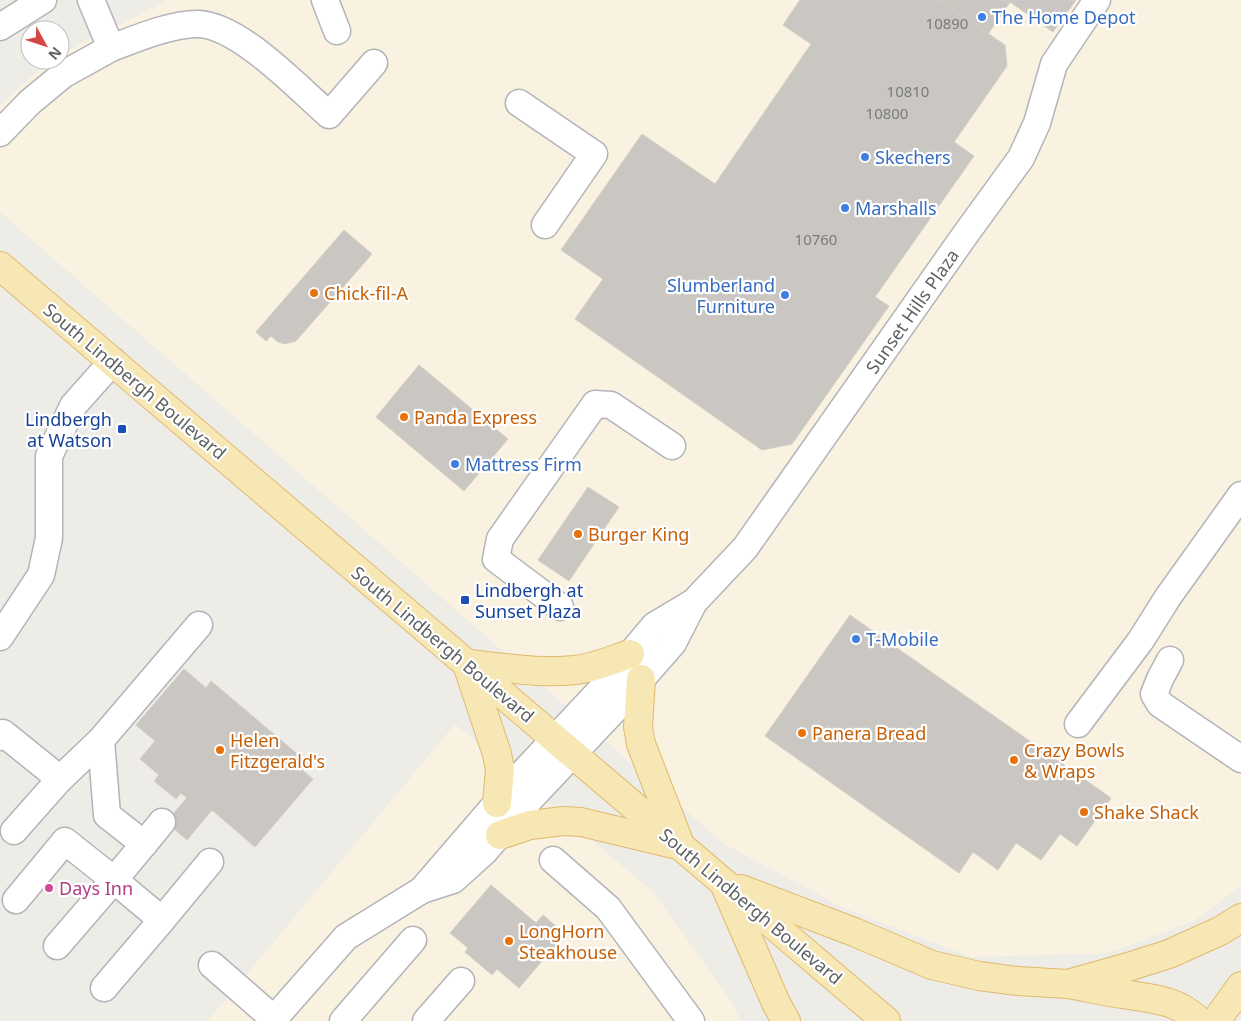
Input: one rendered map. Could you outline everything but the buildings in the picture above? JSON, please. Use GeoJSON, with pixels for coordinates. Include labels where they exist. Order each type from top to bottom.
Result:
{"type":"FeatureCollection","features":[{"type":"Feature","properties":{"kind":"main road","name":"South Lindbergh Boulevard"},"geometry":{"type":"LineString","coordinates":[[0,266],[886,1021]]}},
{"type":"Feature","properties":{"kind":"main road"},"geometry":{"type":"LineString","coordinates":[[497,803],[500,770],[497,754],[467,664],[554,671],[576,670],[630,654]]}},
{"type":"Feature","properties":{"kind":"main road"},"geometry":{"type":"LineString","coordinates":[[641,679],[638,727],[642,744],[681,846]]}},
{"type":"Feature","properties":{"kind":"main road"},"geometry":{"type":"LineString","coordinates":[[500,835],[530,825],[564,820],[581,822],[681,846]]}},
{"type":"Feature","properties":{"kind":"main road"},"geometry":{"type":"LineString","coordinates":[[723,882],[854,932],[932,965],[979,976],[1068,984],[1156,999],[1176,1004],[1199,1021]]}},
{"type":"Feature","properties":{"kind":"main road"},"geometry":{"type":"LineString","coordinates":[[723,882],[776,1003],[786,1021]]}},
{"type":"Feature","properties":{"kind":"main road"},"geometry":{"type":"LineString","coordinates":[[1068,984],[1169,954],[1220,931],[1241,918]]}},
{"type":"Feature","properties":{"kind":"main road"},"geometry":{"type":"LineString","coordinates":[[1216,1021],[1241,986]]}},
{"type":"Feature","properties":{"kind":"street"},"geometry":{"type":"LineString","coordinates":[[0,27],[43,0]]}},
{"type":"Feature","properties":{"kind":"street"},"geometry":{"type":"LineString","coordinates":[[91,0],[111,48]]}},
{"type":"Feature","properties":{"kind":"street"},"geometry":{"type":"LineString","coordinates":[[325,0],[337,31]]}},
{"type":"Feature","properties":{"kind":"street","name":"Sunset Hills Plaza"},"geometry":{"type":"LineString","coordinates":[[564,746],[597,694],[654,626],[694,602],[745,548],[1021,158],[1037,123],[1054,64],[1097,0]]}},
{"type":"Feature","properties":{"kind":"street"},"geometry":{"type":"LineString","coordinates":[[0,133],[30,102],[64,74],[111,48],[149,34],[179,26],[199,24],[220,29],[243,41],[329,115],[374,63]]}},
{"type":"Feature","properties":{"kind":"street"},"geometry":{"type":"LineString","coordinates":[[520,103],[594,154],[545,225]]}},
{"type":"Feature","properties":{"kind":"street"},"geometry":{"type":"LineString","coordinates":[[0,637],[41,575],[49,538],[49,456],[73,406],[113,362]]}},
{"type":"Feature","properties":{"kind":"street"},"geometry":{"type":"LineString","coordinates":[[560,607],[496,559],[500,540],[505,532],[595,404],[611,405],[672,446]]}},
{"type":"Feature","properties":{"kind":"street"},"geometry":{"type":"LineString","coordinates":[[1078,724],[1141,640],[1168,597],[1241,495]]}},
{"type":"Feature","properties":{"kind":"street","name":"Sunset Hills Plaza"},"geometry":{"type":"LineString","coordinates":[[564,746],[641,679],[673,643],[694,602]]}},
{"type":"Feature","properties":{"kind":"street"},"geometry":{"type":"LineString","coordinates":[[14,831],[60,779],[101,740],[199,624]]}},
{"type":"Feature","properties":{"kind":"street"},"geometry":{"type":"LineString","coordinates":[[1170,660],[1154,694],[1160,704],[1241,759]]}},
{"type":"Feature","properties":{"kind":"street"},"geometry":{"type":"LineString","coordinates":[[0,737],[3,733],[60,779]]}},
{"type":"Feature","properties":{"kind":"street"},"geometry":{"type":"LineString","coordinates":[[101,740],[107,815],[144,844]]}},
{"type":"Feature","properties":{"kind":"street"},"geometry":{"type":"LineString","coordinates":[[422,890],[497,803],[564,746]]}},
{"type":"Feature","properties":{"kind":"street"},"geometry":{"type":"LineString","coordinates":[[212,966],[273,1020],[346,936],[422,890],[453,880],[485,852],[500,835],[564,746]]}},
{"type":"Feature","properties":{"kind":"street"},"geometry":{"type":"LineString","coordinates":[[57,946],[162,822]]}},
{"type":"Feature","properties":{"kind":"street"},"geometry":{"type":"LineString","coordinates":[[16,900],[65,842],[162,920]]}},
{"type":"Feature","properties":{"kind":"street"},"geometry":{"type":"LineString","coordinates":[[553,860],[608,908],[690,1021]]}},
{"type":"Feature","properties":{"kind":"street"},"geometry":{"type":"LineString","coordinates":[[104,988],[210,862]]}},
{"type":"Feature","properties":{"kind":"street"},"geometry":{"type":"LineString","coordinates":[[343,1021],[413,940]]}},
{"type":"Feature","properties":{"kind":"street"},"geometry":{"type":"LineString","coordinates":[[426,1021],[461,981]]}},
{"type":"Feature","properties":{"kind":"shaded area"},"geometry":{"type":"Polygon","coordinates":[[[168,0],[1241,0],[1241,886],[1194,921],[1109,953],[971,957],[844,908],[724,844],[0,212],[0,105],[39,70],[70,70],[70,49],[168,0]]]}},
{"type":"Feature","properties":{"kind":"shaded area"},"geometry":{"type":"Polygon","coordinates":[[[455,724],[653,892],[731,1001],[741,1021],[208,1021],[455,724]]]}},
{"type":"Feature","properties":{"kind":"place","name":"The Home Depot"},"geometry":{"type":"Point","coordinates":[982,17]}},
{"type":"Feature","properties":{"kind":"place","name":"Skechers"},"geometry":{"type":"Point","coordinates":[865,157]}},
{"type":"Feature","properties":{"kind":"place","name":"Marshalls"},"geometry":{"type":"Point","coordinates":[845,208]}},
{"type":"Feature","properties":{"kind":"place","name":"Chick-fil-A"},"geometry":{"type":"Point","coordinates":[314,293]}},
{"type":"Feature","properties":{"kind":"place","name":"Slumberland Furniture"},"geometry":{"type":"Point","coordinates":[785,295]}},
{"type":"Feature","properties":{"kind":"place","name":"Panda Express"},"geometry":{"type":"Point","coordinates":[404,417]}},
{"type":"Feature","properties":{"kind":"place","name":"Lindbergh at Watson"},"geometry":{"type":"Point","coordinates":[122,429]}},
{"type":"Feature","properties":{"kind":"place","name":"Mattress Firm"},"geometry":{"type":"Point","coordinates":[455,464]}},
{"type":"Feature","properties":{"kind":"place","name":"Burger King"},"geometry":{"type":"Point","coordinates":[578,534]}},
{"type":"Feature","properties":{"kind":"place","name":"Lindbergh at Sunset Plaza"},"geometry":{"type":"Point","coordinates":[465,600]}},
{"type":"Feature","properties":{"kind":"place","name":"T-Mobile"},"geometry":{"type":"Point","coordinates":[856,639]}},
{"type":"Feature","properties":{"kind":"place","name":"Panera Bread"},"geometry":{"type":"Point","coordinates":[802,733]}},
{"type":"Feature","properties":{"kind":"place","name":"Helen Fitzgerald's"},"geometry":{"type":"Point","coordinates":[220,750]}},
{"type":"Feature","properties":{"kind":"place","name":"Crazy Bowls & Wraps"},"geometry":{"type":"Point","coordinates":[1014,760]}},
{"type":"Feature","properties":{"kind":"place","name":"Shake Shack"},"geometry":{"type":"Point","coordinates":[1084,812]}},
{"type":"Feature","properties":{"kind":"place","name":"Days Inn"},"geometry":{"type":"Point","coordinates":[49,888]}},
{"type":"Feature","properties":{"kind":"place","name":"LongHorn Steakhouse"},"geometry":{"type":"Point","coordinates":[509,941]}}]}
